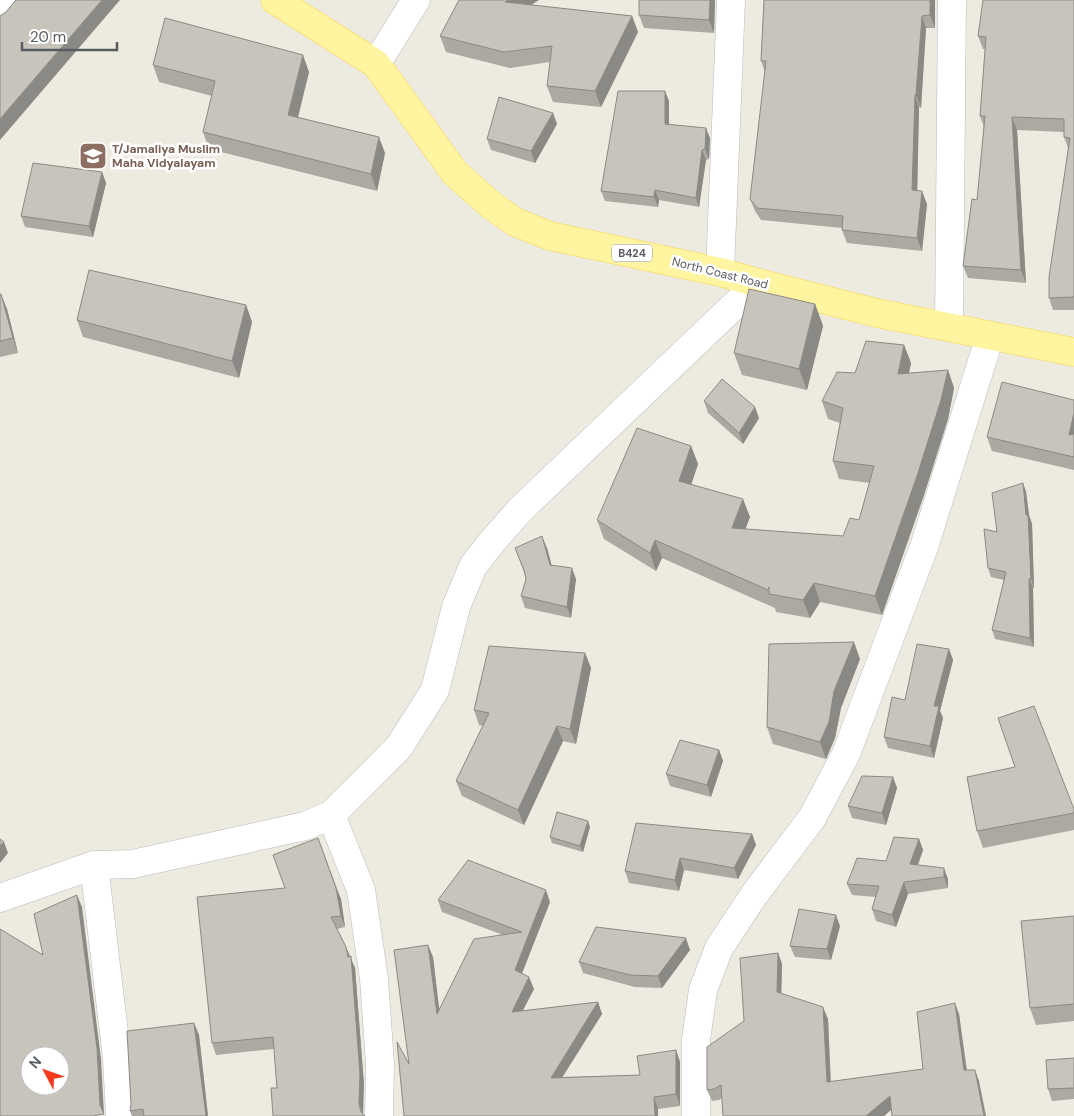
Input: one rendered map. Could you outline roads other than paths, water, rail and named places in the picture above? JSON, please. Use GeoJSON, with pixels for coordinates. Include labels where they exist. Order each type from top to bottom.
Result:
{"type":"FeatureCollection","features":[{"type":"Feature","properties":{"kind":"main road","name":"North Coast Road"},"geometry":{"type":"LineString","coordinates":[[275,0],[376,64],[455,173],[491,205],[515,222],[550,236],[720,272],[877,313],[1074,352]]}},
{"type":"Feature","properties":{"kind":"street"},"geometry":{"type":"LineString","coordinates":[[0,16],[14,0]]}},
{"type":"Feature","properties":{"kind":"street"},"geometry":{"type":"LineString","coordinates":[[376,64],[416,0]]}},
{"type":"Feature","properties":{"kind":"street"},"geometry":{"type":"LineString","coordinates":[[720,272],[731,0]]}},
{"type":"Feature","properties":{"kind":"street"},"geometry":{"type":"LineString","coordinates":[[949,327],[952,0]]}},
{"type":"Feature","properties":{"kind":"street"},"geometry":{"type":"LineString","coordinates":[[0,898],[94,866],[133,864],[305,826],[331,815],[399,747],[434,690],[456,607],[472,566],[520,510],[758,283]]}},
{"type":"Feature","properties":{"kind":"street"},"geometry":{"type":"LineString","coordinates":[[696,1116],[696,1040],[703,990],[719,948],[754,895],[812,818],[846,754],[925,544],[990,336]]}},
{"type":"Feature","properties":{"kind":"street"},"geometry":{"type":"LineString","coordinates":[[331,815],[361,890],[374,979],[380,1064],[379,1116]]}},
{"type":"Feature","properties":{"kind":"street"},"geometry":{"type":"LineString","coordinates":[[94,866],[117,1058],[120,1116]]}},
{"type":"Feature","properties":{"kind":"place","name":"T/Jamaliya Muslim Maha Vidyalayam"},"geometry":{"type":"Point","coordinates":[93,156]}}]}
